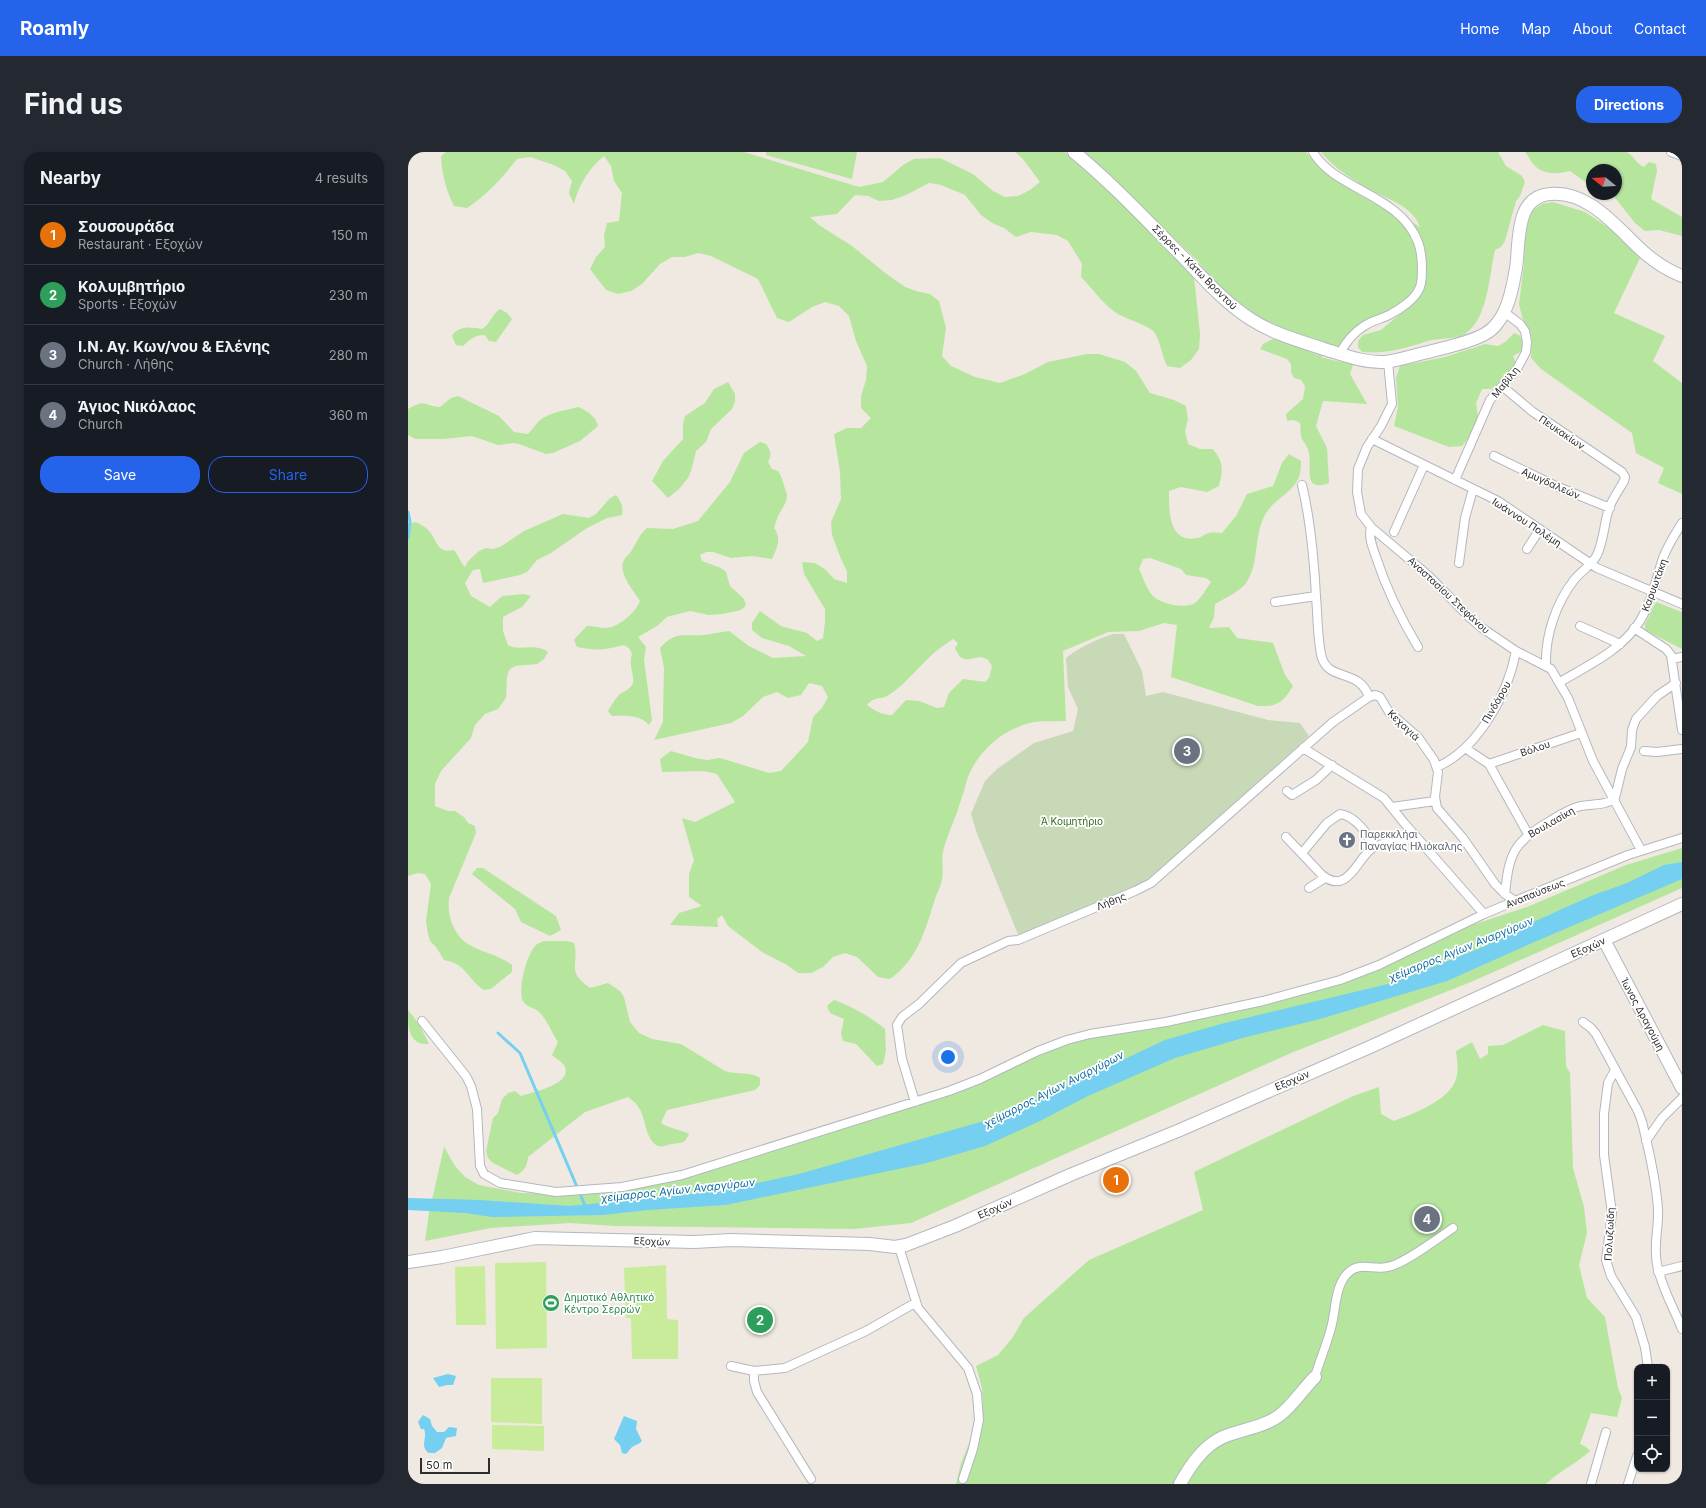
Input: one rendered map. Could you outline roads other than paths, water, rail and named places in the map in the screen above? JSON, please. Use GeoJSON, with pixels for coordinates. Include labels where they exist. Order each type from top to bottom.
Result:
{"type":"FeatureCollection","features":[{"type":"Feature","properties":{"kind":"main road","name":"Σέρρες - Κάτω Βροντού"},"geometry":{"type":"LineString","coordinates":[[1074,152],[1107,179],[1192,267],[1242,314],[1272,330],[1366,361],[1388,361],[1478,337],[1494,327],[1504,312],[1515,274],[1519,230],[1523,216],[1530,203],[1545,195],[1568,195],[1588,204],[1613,222],[1654,261],[1682,276]]}},
{"type":"Feature","properties":{"kind":"main road","name":"Εξοχών"},"geometry":{"type":"LineString","coordinates":[[408,1262],[442,1257],[535,1238],[694,1242],[731,1240],[899,1247],[916,1242],[955,1226],[1070,1175],[1180,1130],[1423,1023],[1682,904]]}},
{"type":"Feature","properties":{"kind":"main road","name":"Ίωνος Δραγούμη"},"geometry":{"type":"LineString","coordinates":[[1604,940],[1682,1088]]}},
{"type":"Feature","properties":{"kind":"main road"},"geometry":{"type":"LineString","coordinates":[[1180,1484],[1193,1463],[1207,1447],[1223,1437],[1262,1424],[1280,1415],[1315,1377]]}},
{"type":"Feature","properties":{"kind":"street"},"geometry":{"type":"LineString","coordinates":[[1313,152],[1316,157],[1332,172],[1395,211],[1406,221],[1414,232],[1422,256],[1420,288],[1411,298],[1389,315],[1364,326],[1347,340],[1340,353]]}},
{"type":"Feature","properties":{"kind":"street"},"geometry":{"type":"LineString","coordinates":[[1671,152],[1682,156]]}},
{"type":"Feature","properties":{"kind":"street","name":"Μαβίλη"},"geometry":{"type":"LineString","coordinates":[[1455,480],[1490,400],[1520,363],[1527,346],[1526,335],[1522,327],[1504,312]]}},
{"type":"Feature","properties":{"kind":"street","name":"Αναστασίου Στεφάνου"},"geometry":{"type":"LineString","coordinates":[[1388,361],[1392,404],[1359,465],[1356,479],[1360,510],[1365,521],[1433,580],[1474,622],[1516,651],[1546,665],[1553,670],[1572,706],[1581,733],[1593,761],[1641,850]]}},
{"type":"Feature","properties":{"kind":"street","name":"Πευκακίων"},"geometry":{"type":"LineString","coordinates":[[1502,386],[1533,412],[1622,472],[1624,481],[1610,508]]}},
{"type":"Feature","properties":{"kind":"street","name":"Ιωάννου Πολέμη"},"geometry":{"type":"LineString","coordinates":[[1372,439],[1498,501],[1590,564],[1682,604]]}},
{"type":"Feature","properties":{"kind":"street","name":"Αμυγδαλεών"},"geometry":{"type":"LineString","coordinates":[[1494,456],[1558,487],[1610,508]]}},
{"type":"Feature","properties":{"kind":"street"},"geometry":{"type":"LineString","coordinates":[[1394,532],[1424,465]]}},
{"type":"Feature","properties":{"kind":"street","name":"Κεχαγιά"},"geometry":{"type":"LineString","coordinates":[[1302,485],[1312,544],[1319,642],[1325,664],[1336,673],[1360,682],[1366,688],[1369,696],[1376,695],[1382,698],[1389,712],[1421,741],[1437,767]]}},
{"type":"Feature","properties":{"kind":"street"},"geometry":{"type":"LineString","coordinates":[[1459,563],[1465,518],[1473,489]]}},
{"type":"Feature","properties":{"kind":"street"},"geometry":{"type":"LineString","coordinates":[[1546,665],[1548,637],[1556,616],[1571,583],[1578,574],[1590,564],[1600,548],[1610,508]]}},
{"type":"Feature","properties":{"kind":"street","name":"Καρυωτάκη"},"geometry":{"type":"LineString","coordinates":[[1560,682],[1608,654],[1620,644],[1634,628],[1645,612],[1666,551],[1682,523]]}},
{"type":"Feature","properties":{"kind":"street"},"geometry":{"type":"LineString","coordinates":[[1371,527],[1370,540],[1385,586],[1418,647]]}},
{"type":"Feature","properties":{"kind":"street"},"geometry":{"type":"LineString","coordinates":[[1528,549],[1540,529]]}},
{"type":"Feature","properties":{"kind":"street"},"geometry":{"type":"LineString","coordinates":[[1275,602],[1316,596]]}},
{"type":"Feature","properties":{"kind":"street"},"geometry":{"type":"LineString","coordinates":[[1580,626],[1620,644]]}},
{"type":"Feature","properties":{"kind":"street"},"geometry":{"type":"LineString","coordinates":[[1634,628],[1666,649],[1672,659],[1680,704],[1682,730]]}},
{"type":"Feature","properties":{"kind":"street","name":"Πινδάρου"},"geometry":{"type":"LineString","coordinates":[[1437,767],[1453,758],[1465,748],[1486,722],[1502,696],[1510,678],[1516,651]]}},
{"type":"Feature","properties":{"kind":"street"},"geometry":{"type":"LineString","coordinates":[[1672,659],[1682,657]]}},
{"type":"Feature","properties":{"kind":"street"},"geometry":{"type":"LineString","coordinates":[[1614,799],[1622,769],[1631,744],[1632,732],[1636,719],[1657,696],[1676,683]]}},
{"type":"Feature","properties":{"kind":"street","name":"Λήθης"},"geometry":{"type":"LineString","coordinates":[[916,1102],[900,1046],[897,1024],[902,1017],[919,1004],[961,963],[1008,941],[1018,940],[1147,885],[1341,715],[1369,696]]}},
{"type":"Feature","properties":{"kind":"street","name":"Βόλου"},"geometry":{"type":"LineString","coordinates":[[1489,764],[1581,733]]}},
{"type":"Feature","properties":{"kind":"street"},"geometry":{"type":"LineString","coordinates":[[1303,748],[1380,794],[1484,914]]}},
{"type":"Feature","properties":{"kind":"street"},"geometry":{"type":"LineString","coordinates":[[1465,748],[1489,764],[1528,834]]}},
{"type":"Feature","properties":{"kind":"street"},"geometry":{"type":"LineString","coordinates":[[1644,751],[1657,752],[1682,749]]}},
{"type":"Feature","properties":{"kind":"street"},"geometry":{"type":"LineString","coordinates":[[1287,791],[1292,795],[1316,780],[1332,765]]}},
{"type":"Feature","properties":{"kind":"street"},"geometry":{"type":"LineString","coordinates":[[1437,767],[1438,774],[1435,801],[1438,809],[1463,838],[1493,881],[1505,894],[1515,901]]}},
{"type":"Feature","properties":{"kind":"street","name":"Βουλασίκη"},"geometry":{"type":"LineString","coordinates":[[1505,894],[1508,864],[1518,845],[1528,834],[1575,808],[1605,803],[1614,799]]}},
{"type":"Feature","properties":{"kind":"street"},"geometry":{"type":"LineString","coordinates":[[1392,807],[1435,801]]}},
{"type":"Feature","properties":{"kind":"street"},"geometry":{"type":"LineString","coordinates":[[1302,853],[1327,823],[1340,814],[1359,825],[1375,847]]}},
{"type":"Feature","properties":{"kind":"street"},"geometry":{"type":"LineString","coordinates":[[1286,838],[1325,878],[1335,881],[1346,878],[1360,864],[1369,851],[1375,847],[1405,841],[1416,837]]}},
{"type":"Feature","properties":{"kind":"street","name":"Αναπαύσεως"},"geometry":{"type":"LineString","coordinates":[[422,1021],[466,1076],[471,1086],[476,1102],[479,1164],[482,1172],[491,1179],[500,1183],[535,1190],[556,1192],[590,1191],[622,1187],[665,1179],[916,1102],[960,1087],[1033,1053],[1067,1040],[1090,1034],[1166,1022],[1263,1001],[1340,980],[1379,965],[1484,914],[1515,901],[1641,850],[1682,838]]}},
{"type":"Feature","properties":{"kind":"street"},"geometry":{"type":"LineString","coordinates":[[1309,888],[1325,878]]}},
{"type":"Feature","properties":{"kind":"street"},"geometry":{"type":"LineString","coordinates":[[1583,1022],[1596,1034],[1640,1115],[1657,1202],[1655,1247],[1658,1272],[1682,1329]]}},
{"type":"Feature","properties":{"kind":"street","name":"Πολυζωίδη"},"geometry":{"type":"LineString","coordinates":[[1615,1070],[1608,1083],[1604,1114],[1604,1155],[1612,1213],[1606,1260],[1611,1276],[1636,1317],[1645,1347],[1648,1364]]}},
{"type":"Feature","properties":{"kind":"street"},"geometry":{"type":"LineString","coordinates":[[1646,1141],[1662,1118],[1682,1098]]}},
{"type":"Feature","properties":{"kind":"street"},"geometry":{"type":"LineString","coordinates":[[1315,1377],[1332,1324],[1341,1283],[1348,1273],[1356,1268],[1366,1266],[1388,1267],[1402,1261],[1453,1228]]}},
{"type":"Feature","properties":{"kind":"street"},"geometry":{"type":"LineString","coordinates":[[899,1247],[915,1303],[925,1319],[968,1368],[977,1394],[979,1420],[973,1449],[963,1479]]}},
{"type":"Feature","properties":{"kind":"street"},"geometry":{"type":"LineString","coordinates":[[1658,1272],[1682,1266]]}},
{"type":"Feature","properties":{"kind":"street"},"geometry":{"type":"LineString","coordinates":[[731,1366],[754,1371],[785,1368],[866,1331],[915,1303]]}},
{"type":"Feature","properties":{"kind":"street"},"geometry":{"type":"LineString","coordinates":[[754,1371],[754,1380],[757,1392],[811,1479]]}},
{"type":"Feature","properties":{"kind":"street"},"geometry":{"type":"LineString","coordinates":[[1591,1484],[1606,1432]]}},
{"type":"Feature","properties":{"kind":"street"},"geometry":{"type":"LineString","coordinates":[[1628,1484],[1634,1465]]}},
{"type":"Feature","properties":{"kind":"water"},"geometry":{"type":"Polygon","coordinates":[[[1682,862],[1682,879],[1447,981],[1320,1019],[1246,1037],[1175,1058],[1088,1096],[1040,1121],[985,1146],[927,1163],[726,1205],[648,1210],[603,1215],[492,1217],[465,1213],[408,1210],[408,1198],[480,1200],[570,1206],[720,1191],[799,1174],[984,1121],[1063,1088],[1165,1040],[1221,1024],[1392,983],[1483,947],[1520,928],[1591,896],[1627,883],[1664,865],[1682,862]]]}},
{"type":"Feature","properties":{"kind":"water"},"geometry":{"type":"Polygon","coordinates":[[[448,1374],[456,1376],[453,1385],[439,1387],[433,1378],[448,1374]]]}},
{"type":"Feature","properties":{"kind":"water"},"geometry":{"type":"Polygon","coordinates":[[[423,1415],[430,1419],[432,1426],[437,1432],[444,1432],[449,1427],[457,1428],[456,1436],[446,1438],[442,1448],[435,1453],[429,1453],[424,1445],[425,1432],[424,1429],[421,1429],[418,1422],[423,1415]]]}},
{"type":"Feature","properties":{"kind":"water"},"geometry":{"type":"Polygon","coordinates":[[[624,1416],[637,1421],[636,1429],[642,1441],[632,1447],[626,1454],[622,1453],[620,1445],[614,1439],[624,1416]]]}},
{"type":"Feature","properties":{"kind":"waterway"},"geometry":{"type":"LineString","coordinates":[[408,512],[410,521],[408,538]]}},
{"type":"Feature","properties":{"kind":"waterway"},"geometry":{"type":"LineString","coordinates":[[498,1033],[520,1053],[586,1208]]}},
{"type":"Feature","properties":{"kind":"place","name":"Ι.Ν. Αγ. Κων/νου & Ελένης"},"geometry":{"type":"Point","coordinates":[1187,751]}},
{"type":"Feature","properties":{"kind":"place","name":"Παρεκκλήσι Παναγίας Ηλιόκαλης"},"geometry":{"type":"Point","coordinates":[1347,840]}},
{"type":"Feature","properties":{"kind":"place","name":"Σουσουράδα"},"geometry":{"type":"Point","coordinates":[1116,1180]}},
{"type":"Feature","properties":{"kind":"place","name":"Άγιος Νικόλαος"},"geometry":{"type":"Point","coordinates":[1427,1219]}},
{"type":"Feature","properties":{"kind":"place","name":"Δημοτικό Αθλητικό Κέντρο Σερρών"},"geometry":{"type":"Point","coordinates":[551,1303]}},
{"type":"Feature","properties":{"kind":"place","name":"Κολυμβητήριο"},"geometry":{"type":"Point","coordinates":[760,1320]}},
{"type":"Feature","properties":{"kind":"park label","name":"Ά Κοιμητήριο"},"geometry":{"type":"Point","coordinates":[1072,821]}},
{"type":"Feature","properties":{"kind":"water label","name":"χείμαρρος Αγίων Αναργύρων"},"geometry":{"type":"Point","coordinates":[1461,949]}},
{"type":"Feature","properties":{"kind":"water label","name":"χείμαρρος Αγίων Αναργύρων"},"geometry":{"type":"Point","coordinates":[1054,1089]}},
{"type":"Feature","properties":{"kind":"water label","name":"χείμαρρος Αγίων Αναργύρων"},"geometry":{"type":"Point","coordinates":[678,1190]}}]}
